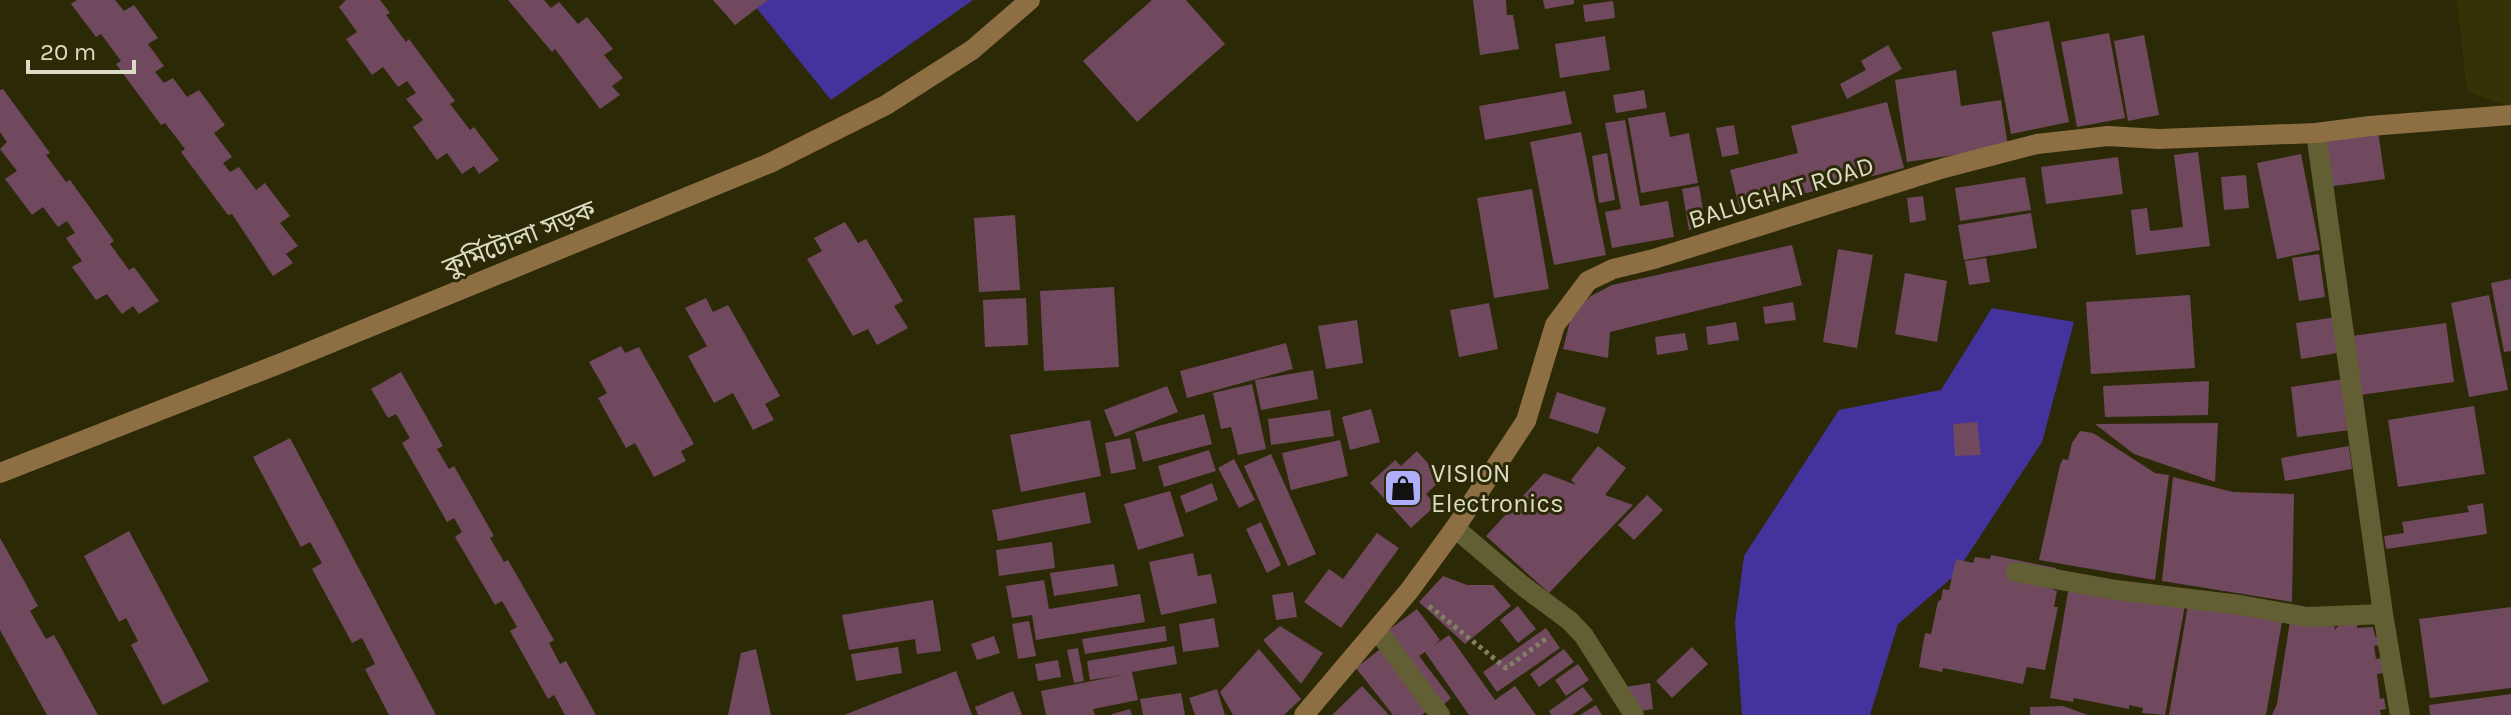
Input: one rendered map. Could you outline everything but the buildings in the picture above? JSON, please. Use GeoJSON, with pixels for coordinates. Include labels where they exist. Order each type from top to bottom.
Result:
{"type":"FeatureCollection","features":[{"type":"Feature","properties":{"kind":"street","name":"কুর্মিটোলা সড়ক"},"geometry":{"type":"LineString","coordinates":[[0,473],[308,353],[770,163],[886,105],[972,50],[1030,0]]}},
{"type":"Feature","properties":{"kind":"street","name":"BALUGHAT ROAD"},"geometry":{"type":"LineString","coordinates":[[1304,715],[1409,591],[1526,421],[1555,325],[1588,281],[1613,269],[1654,259],[1944,168],[2037,144],[2108,136],[2159,139],[2316,133],[2511,115]]}},
{"type":"Feature","properties":{"kind":"street"},"geometry":{"type":"LineString","coordinates":[[2316,133],[2400,715]]}},
{"type":"Feature","properties":{"kind":"street"},"geometry":{"type":"LineString","coordinates":[[1455,528],[1570,621],[1584,636],[1634,715]]}},
{"type":"Feature","properties":{"kind":"street"},"geometry":{"type":"LineString","coordinates":[[2016,572],[2116,590],[2240,605],[2307,617],[2383,614]]}},
{"type":"Feature","properties":{"kind":"street"},"geometry":{"type":"LineString","coordinates":[[1377,630],[1440,715]]}},
{"type":"Feature","properties":{"kind":"path"},"geometry":{"type":"LineString","coordinates":[[1409,591],[1506,668],[1570,621]]}},
{"type":"Feature","properties":{"kind":"shaded area"},"geometry":{"type":"Polygon","coordinates":[[[750,0],[973,0],[831,100],[750,0]]]}},
{"type":"Feature","properties":{"kind":"shaded area"},"geometry":{"type":"Polygon","coordinates":[[[2457,0],[2511,0],[2511,107],[2467,92],[2457,0]]]}},
{"type":"Feature","properties":{"kind":"shaded area"},"geometry":{"type":"Polygon","coordinates":[[[1992,308],[2074,322],[2042,442],[1954,576],[1898,624],[1870,715],[1742,715],[1735,622],[1744,556],[1839,410],[1941,390],[1992,308]]]}},
{"type":"Feature","properties":{"kind":"place","name":"VISION Electronics"},"geometry":{"type":"Point","coordinates":[1403,488]}}]}
